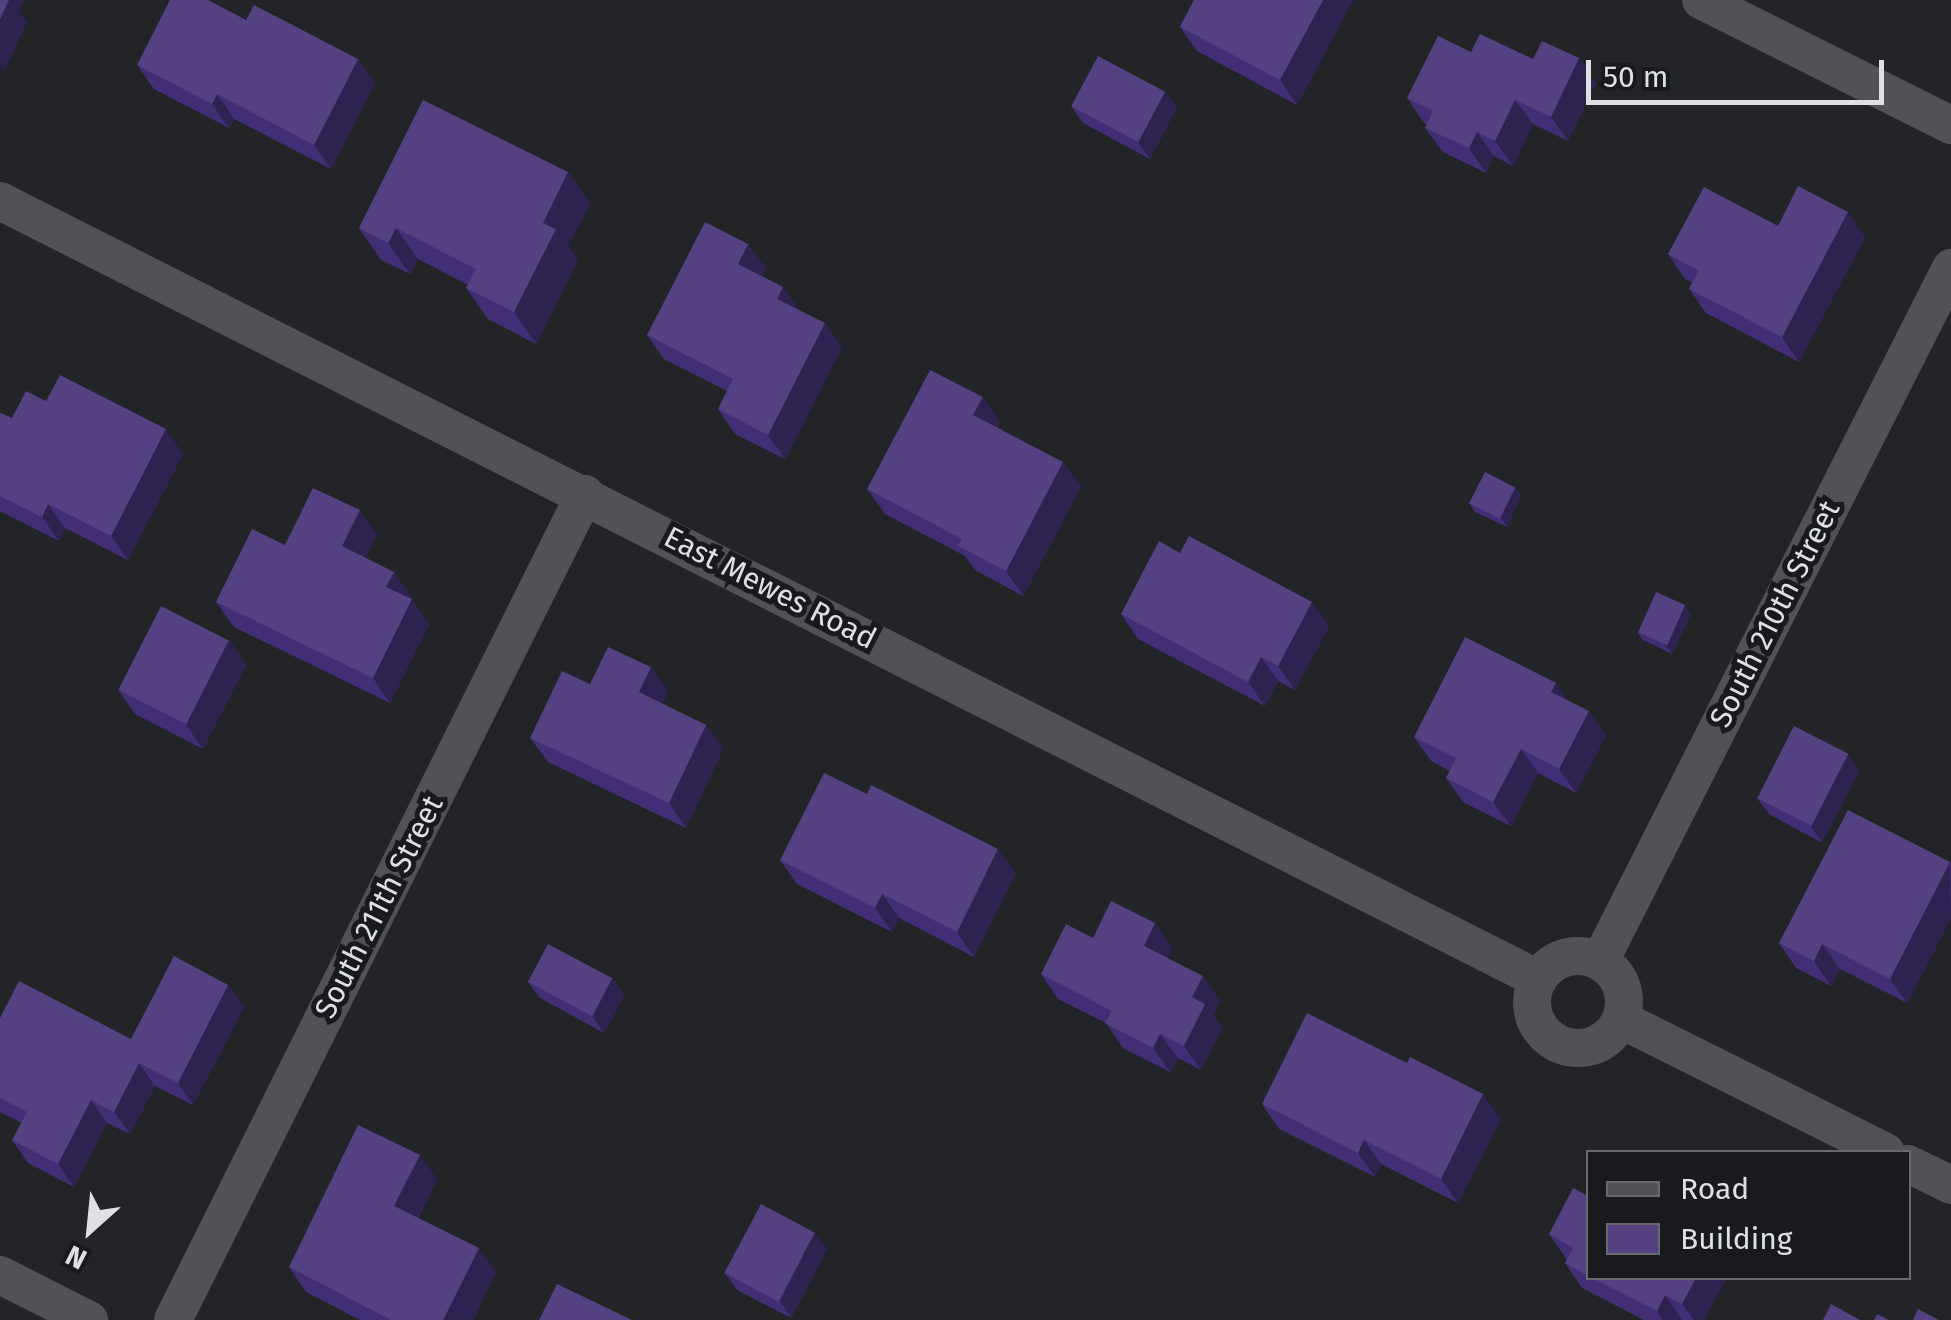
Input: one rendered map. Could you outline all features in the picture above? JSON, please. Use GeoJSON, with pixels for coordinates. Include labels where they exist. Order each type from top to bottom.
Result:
{"type":"FeatureCollection","features":[{"type":"Feature","properties":{"kind":"street"},"geometry":{"type":"LineString","coordinates":[[1701,0],[1951,125]]}},
{"type":"Feature","properties":{"kind":"street","name":"East Mewes Road"},"geometry":{"type":"LineString","coordinates":[[0,201],[1538,979]]}},
{"type":"Feature","properties":{"kind":"street","name":"South 210th Street"},"geometry":{"type":"LineString","coordinates":[[1600,961],[1951,268]]}},
{"type":"Feature","properties":{"kind":"street","name":"South 211th Street"},"geometry":{"type":"LineString","coordinates":[[173,1320],[585,494]]}},
{"type":"Feature","properties":{"kind":"street"},"geometry":{"type":"LineString","coordinates":[[1565,958],[1600,961],[1620,980],[1622,1020],[1614,1033],[1588,1048],[1558,1044],[1546,1035],[1532,1008],[1538,979],[1565,958]]}},
{"type":"Feature","properties":{"kind":"street"},"geometry":{"type":"LineString","coordinates":[[1622,1020],[1882,1150]]}},
{"type":"Feature","properties":{"kind":"street"},"geometry":{"type":"LineString","coordinates":[[1911,1165],[1951,1185]]}},
{"type":"Feature","properties":{"kind":"street"},"geometry":{"type":"LineString","coordinates":[[0,1275],[89,1320]]}},
{"type":"Feature","properties":{"kind":"building"},"geometry":{"type":"Polygon","coordinates":[[[0,0],[9,0],[0,19],[0,0]]]}},
{"type":"Feature","properties":{"kind":"building"},"geometry":{"type":"Polygon","coordinates":[[[170,0],[208,0],[246,20],[254,5],[358,59],[314,145],[217,94],[212,104],[137,65],[170,0]]]}},
{"type":"Feature","properties":{"kind":"building"},"geometry":{"type":"Polygon","coordinates":[[[1194,0],[1323,0],[1280,80],[1180,27],[1194,0]]]}},
{"type":"Feature","properties":{"kind":"building"},"geometry":{"type":"Polygon","coordinates":[[[1480,34],[1533,59],[1542,41],[1579,58],[1551,117],[1515,100],[1495,141],[1477,132],[1469,148],[1425,128],[1433,111],[1407,98],[1438,36],[1471,52],[1480,34]]]}},
{"type":"Feature","properties":{"kind":"building"},"geometry":{"type":"Polygon","coordinates":[[[1098,56],[1165,92],[1138,142],[1071,106],[1098,56]]]}},
{"type":"Feature","properties":{"kind":"building"},"geometry":{"type":"Polygon","coordinates":[[[423,100],[568,172],[543,223],[556,229],[514,312],[466,288],[476,269],[396,228],[388,243],[359,228],[423,100]]]}},
{"type":"Feature","properties":{"kind":"building"},"geometry":{"type":"Polygon","coordinates":[[[1798,186],[1848,212],[1782,337],[1689,289],[1699,271],[1668,254],[1704,187],[1778,226],[1798,186]]]}},
{"type":"Feature","properties":{"kind":"building"},"geometry":{"type":"Polygon","coordinates":[[[705,222],[748,244],[738,264],[783,287],[777,299],[825,323],[768,435],[718,409],[733,379],[647,335],[705,222]]]}},
{"type":"Feature","properties":{"kind":"building"},"geometry":{"type":"Polygon","coordinates":[[[930,370],[983,397],[973,415],[1063,462],[1006,571],[958,546],[962,539],[867,489],[930,370]]]}},
{"type":"Feature","properties":{"kind":"building"},"geometry":{"type":"Polygon","coordinates":[[[60,375],[166,429],[111,536],[48,504],[42,517],[0,496],[0,414],[12,418],[26,391],[46,401],[60,375]]]}},
{"type":"Feature","properties":{"kind":"building"},"geometry":{"type":"Polygon","coordinates":[[[1485,472],[1515,487],[1499,519],[1469,503],[1485,472]]]}},
{"type":"Feature","properties":{"kind":"building"},"geometry":{"type":"Polygon","coordinates":[[[313,488],[360,510],[342,546],[394,572],[386,587],[412,599],[373,678],[216,602],[252,529],[285,545],[313,488]]]}},
{"type":"Feature","properties":{"kind":"building"},"geometry":{"type":"Polygon","coordinates":[[[1189,536],[1312,602],[1278,666],[1261,657],[1248,682],[1121,614],[1159,541],[1180,553],[1189,536]]]}},
{"type":"Feature","properties":{"kind":"building"},"geometry":{"type":"Polygon","coordinates":[[[1656,592],[1685,605],[1667,645],[1638,632],[1656,592]]]}},
{"type":"Feature","properties":{"kind":"building"},"geometry":{"type":"Polygon","coordinates":[[[161,606],[229,641],[186,724],[118,690],[161,606]]]}},
{"type":"Feature","properties":{"kind":"building"},"geometry":{"type":"Polygon","coordinates":[[[1465,637],[1556,683],[1551,692],[1589,711],[1559,769],[1521,749],[1493,802],[1446,778],[1456,758],[1414,737],[1465,637]]]}},
{"type":"Feature","properties":{"kind":"building"},"geometry":{"type":"Polygon","coordinates":[[[608,647],[651,667],[639,692],[706,725],[669,803],[530,738],[562,671],[590,684],[608,647]]]}},
{"type":"Feature","properties":{"kind":"building"},"geometry":{"type":"Polygon","coordinates":[[[1794,726],[1848,754],[1812,826],[1757,798],[1794,726]]]}},
{"type":"Feature","properties":{"kind":"building"},"geometry":{"type":"Polygon","coordinates":[[[824,773],[867,794],[871,785],[998,849],[957,932],[882,894],[875,908],[780,860],[824,773]]]}},
{"type":"Feature","properties":{"kind":"building"},"geometry":{"type":"Polygon","coordinates":[[[1848,810],[1950,862],[1890,979],[1822,944],[1814,961],[1779,943],[1848,810]]]}},
{"type":"Feature","properties":{"kind":"building"},"geometry":{"type":"Polygon","coordinates":[[[1111,901],[1155,923],[1144,946],[1203,976],[1192,997],[1205,1004],[1184,1046],[1160,1034],[1153,1048],[1105,1023],[1112,1011],[1041,974],[1066,924],[1093,938],[1111,901]]]}},
{"type":"Feature","properties":{"kind":"building"},"geometry":{"type":"Polygon","coordinates":[[[548,944],[612,978],[592,1016],[528,982],[548,944]]]}},
{"type":"Feature","properties":{"kind":"building"},"geometry":{"type":"Polygon","coordinates":[[[174,956],[228,985],[178,1083],[139,1063],[114,1112],[91,1100],[58,1164],[12,1140],[27,1112],[0,1098],[0,1018],[19,981],[131,1039],[174,956]]]}},
{"type":"Feature","properties":{"kind":"building"},"geometry":{"type":"Polygon","coordinates":[[[1307,1013],[1407,1063],[1410,1057],[1483,1094],[1441,1179],[1364,1140],[1358,1153],[1262,1104],[1307,1013]]]}},
{"type":"Feature","properties":{"kind":"building"},"geometry":{"type":"Polygon","coordinates":[[[358,1125],[420,1155],[394,1206],[479,1248],[443,1320],[391,1320],[289,1267],[358,1125]]]}},
{"type":"Feature","properties":{"kind":"building"},"geometry":{"type":"Polygon","coordinates":[[[1573,1188],[1586,1195],[1586,1275],[1565,1263],[1573,1248],[1549,1234],[1573,1188]]]}},
{"type":"Feature","properties":{"kind":"building"},"geometry":{"type":"Polygon","coordinates":[[[761,1204],[815,1233],[778,1302],[724,1273],[761,1204]]]}},
{"type":"Feature","properties":{"kind":"building"},"geometry":{"type":"Polygon","coordinates":[[[1596,1280],[1695,1280],[1682,1304],[1665,1295],[1657,1311],[1596,1280]]]}},
{"type":"Feature","properties":{"kind":"building"},"geometry":{"type":"Polygon","coordinates":[[[557,1284],[632,1320],[539,1320],[557,1284]]]}},
{"type":"Feature","properties":{"kind":"building"},"geometry":{"type":"Polygon","coordinates":[[[1831,1304],[1860,1320],[1823,1320],[1831,1304]]]}},
{"type":"Feature","properties":{"kind":"building"},"geometry":{"type":"Polygon","coordinates":[[[1918,1309],[1939,1320],[1913,1320],[1918,1309]]]}}]}
